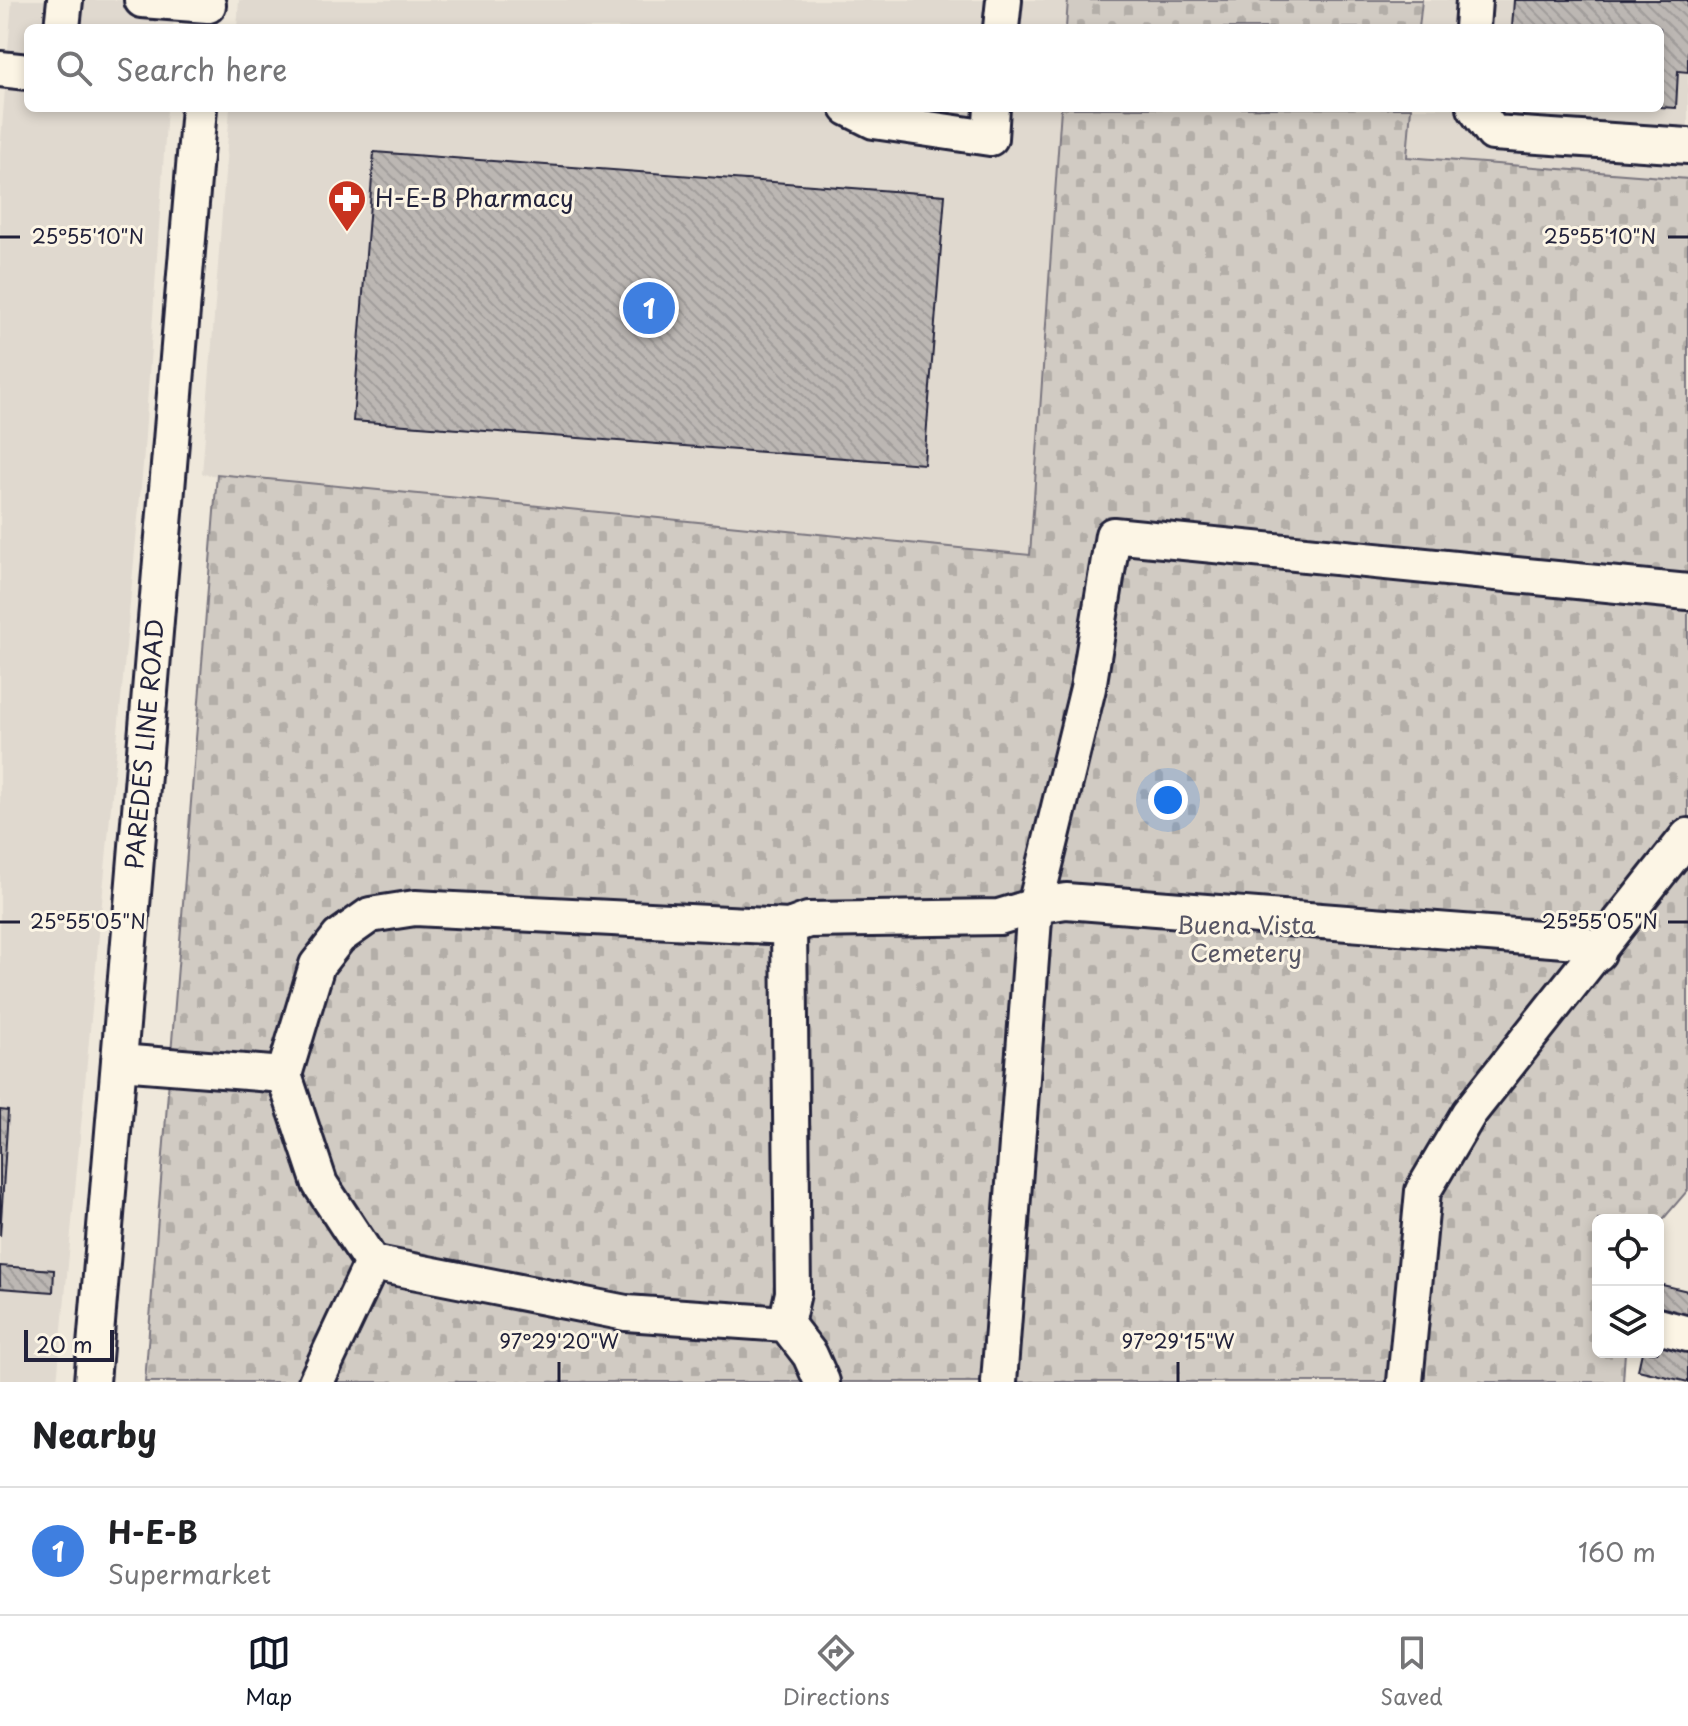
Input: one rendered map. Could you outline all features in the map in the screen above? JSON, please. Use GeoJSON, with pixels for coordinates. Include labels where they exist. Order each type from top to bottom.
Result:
{"type":"FeatureCollection","features":[{"type":"Feature","properties":{"kind":"street"},"geometry":{"type":"LineString","coordinates":[[62,24],[65,0]]}},
{"type":"Feature","properties":{"kind":"street"},"geometry":{"type":"LineString","coordinates":[[142,0],[207,11]]}},
{"type":"Feature","properties":{"kind":"street"},"geometry":{"type":"LineString","coordinates":[[1001,24],[1004,0]]}},
{"type":"Feature","properties":{"kind":"street"},"geometry":{"type":"LineString","coordinates":[[1472,24],[1474,0]]}},
{"type":"Feature","properties":{"kind":"street"},"geometry":{"type":"LineString","coordinates":[[0,69],[24,72]]}},
{"type":"Feature","properties":{"kind":"street","name":"PAREDES LINE ROAD"},"geometry":{"type":"LineString","coordinates":[[92,1382],[199,112]]}},
{"type":"Feature","properties":{"kind":"street"},"geometry":{"type":"LineString","coordinates":[[856,112],[874,121],[990,138],[992,112]]}},
{"type":"Feature","properties":{"kind":"street"},"geometry":{"type":"LineString","coordinates":[[1478,112],[1493,133],[1688,146]]}},
{"type":"Feature","properties":{"kind":"street"},"geometry":{"type":"LineString","coordinates":[[999,1382],[1035,906],[1088,688],[1113,535],[1688,592]]}},
{"type":"Feature","properties":{"kind":"street"},"geometry":{"type":"LineString","coordinates":[[1405,1382],[1423,1191],[1469,1113],[1688,836]]}},
{"type":"Feature","properties":{"kind":"street"},"geometry":{"type":"LineString","coordinates":[[822,1382],[810,1355],[786,1324],[626,1313],[372,1263],[320,1184],[284,1075],[317,965],[339,937],[370,915],[415,908],[789,927],[808,920],[999,917],[1066,901],[1578,941],[1598,953]]}},
{"type":"Feature","properties":{"kind":"street"},"geometry":{"type":"LineString","coordinates":[[786,1324],[793,1293],[789,927]]}},
{"type":"Feature","properties":{"kind":"street"},"geometry":{"type":"LineString","coordinates":[[119,1062],[284,1075]]}},
{"type":"Feature","properties":{"kind":"street"},"geometry":{"type":"LineString","coordinates":[[316,1382],[372,1263]]}},
{"type":"Feature","properties":{"kind":"street"},"geometry":{"type":"LineString","coordinates":[[1664,1328],[1688,1334]]}},
{"type":"Feature","properties":{"kind":"shaded area"},"geometry":{"type":"Polygon","coordinates":[[[12,0],[175,0],[173,24],[24,24],[24,112],[167,112],[143,465],[57,1382],[0,1382],[0,153],[12,0]]]}},
{"type":"Feature","properties":{"kind":"shaded area"},"geometry":{"type":"Polygon","coordinates":[[[239,0],[1068,0],[1066,24],[237,24],[239,0]]]}},
{"type":"Feature","properties":{"kind":"shaded area"},"geometry":{"type":"Polygon","coordinates":[[[1422,0],[1688,0],[1688,179],[1407,157],[1411,112],[1664,112],[1664,24],[1419,24],[1422,0]]]}},
{"type":"Feature","properties":{"kind":"shaded area"},"geometry":{"type":"Polygon","coordinates":[[[230,112],[1061,112],[1030,555],[202,474],[230,112]]]}},
{"type":"Feature","properties":{"kind":"green space"},"geometry":{"type":"Polygon","coordinates":[[[1068,0],[1422,0],[1419,24],[1066,24],[1068,0]]]}},
{"type":"Feature","properties":{"kind":"green space","name":"Buena Vista Cemetery"},"geometry":{"type":"Polygon","coordinates":[[[1061,112],[1411,112],[1407,157],[1688,179],[1688,1190],[1664,1218],[1664,1214],[1592,1214],[1592,1358],[1625,1358],[1623,1382],[145,1382],[217,474],[1030,555],[1061,112]]]}},
{"type":"Feature","properties":{"kind":"building"},"geometry":{"type":"Polygon","coordinates":[[[1514,0],[1688,0],[1688,72],[1678,71],[1676,108],[1664,107],[1664,24],[1512,24],[1514,0]]]}},
{"type":"Feature","properties":{"kind":"building"},"geometry":{"type":"Polygon","coordinates":[[[374,152],[945,195],[924,464],[353,421],[374,152]]]}},
{"type":"Feature","properties":{"kind":"building"},"geometry":{"type":"Polygon","coordinates":[[[0,1110],[8,1111],[0,1236],[0,1110]]]}},
{"type":"Feature","properties":{"kind":"building"},"geometry":{"type":"Polygon","coordinates":[[[0,1266],[54,1270],[53,1292],[0,1288],[0,1266]]]}},
{"type":"Feature","properties":{"kind":"building"},"geometry":{"type":"Polygon","coordinates":[[[1664,1285],[1688,1291],[1688,1319],[1664,1313],[1664,1285]]]}},
{"type":"Feature","properties":{"kind":"building"},"geometry":{"type":"Polygon","coordinates":[[[1664,1345],[1688,1351],[1688,1382],[1638,1370],[1641,1358],[1664,1358],[1664,1345]]]}},
{"type":"Feature","properties":{"kind":"place","name":"H-E-B Pharmacy"},"geometry":{"type":"Point","coordinates":[347,233]}},
{"type":"Feature","properties":{"kind":"place","name":"H-E-B"},"geometry":{"type":"Point","coordinates":[649,308]}}]}
